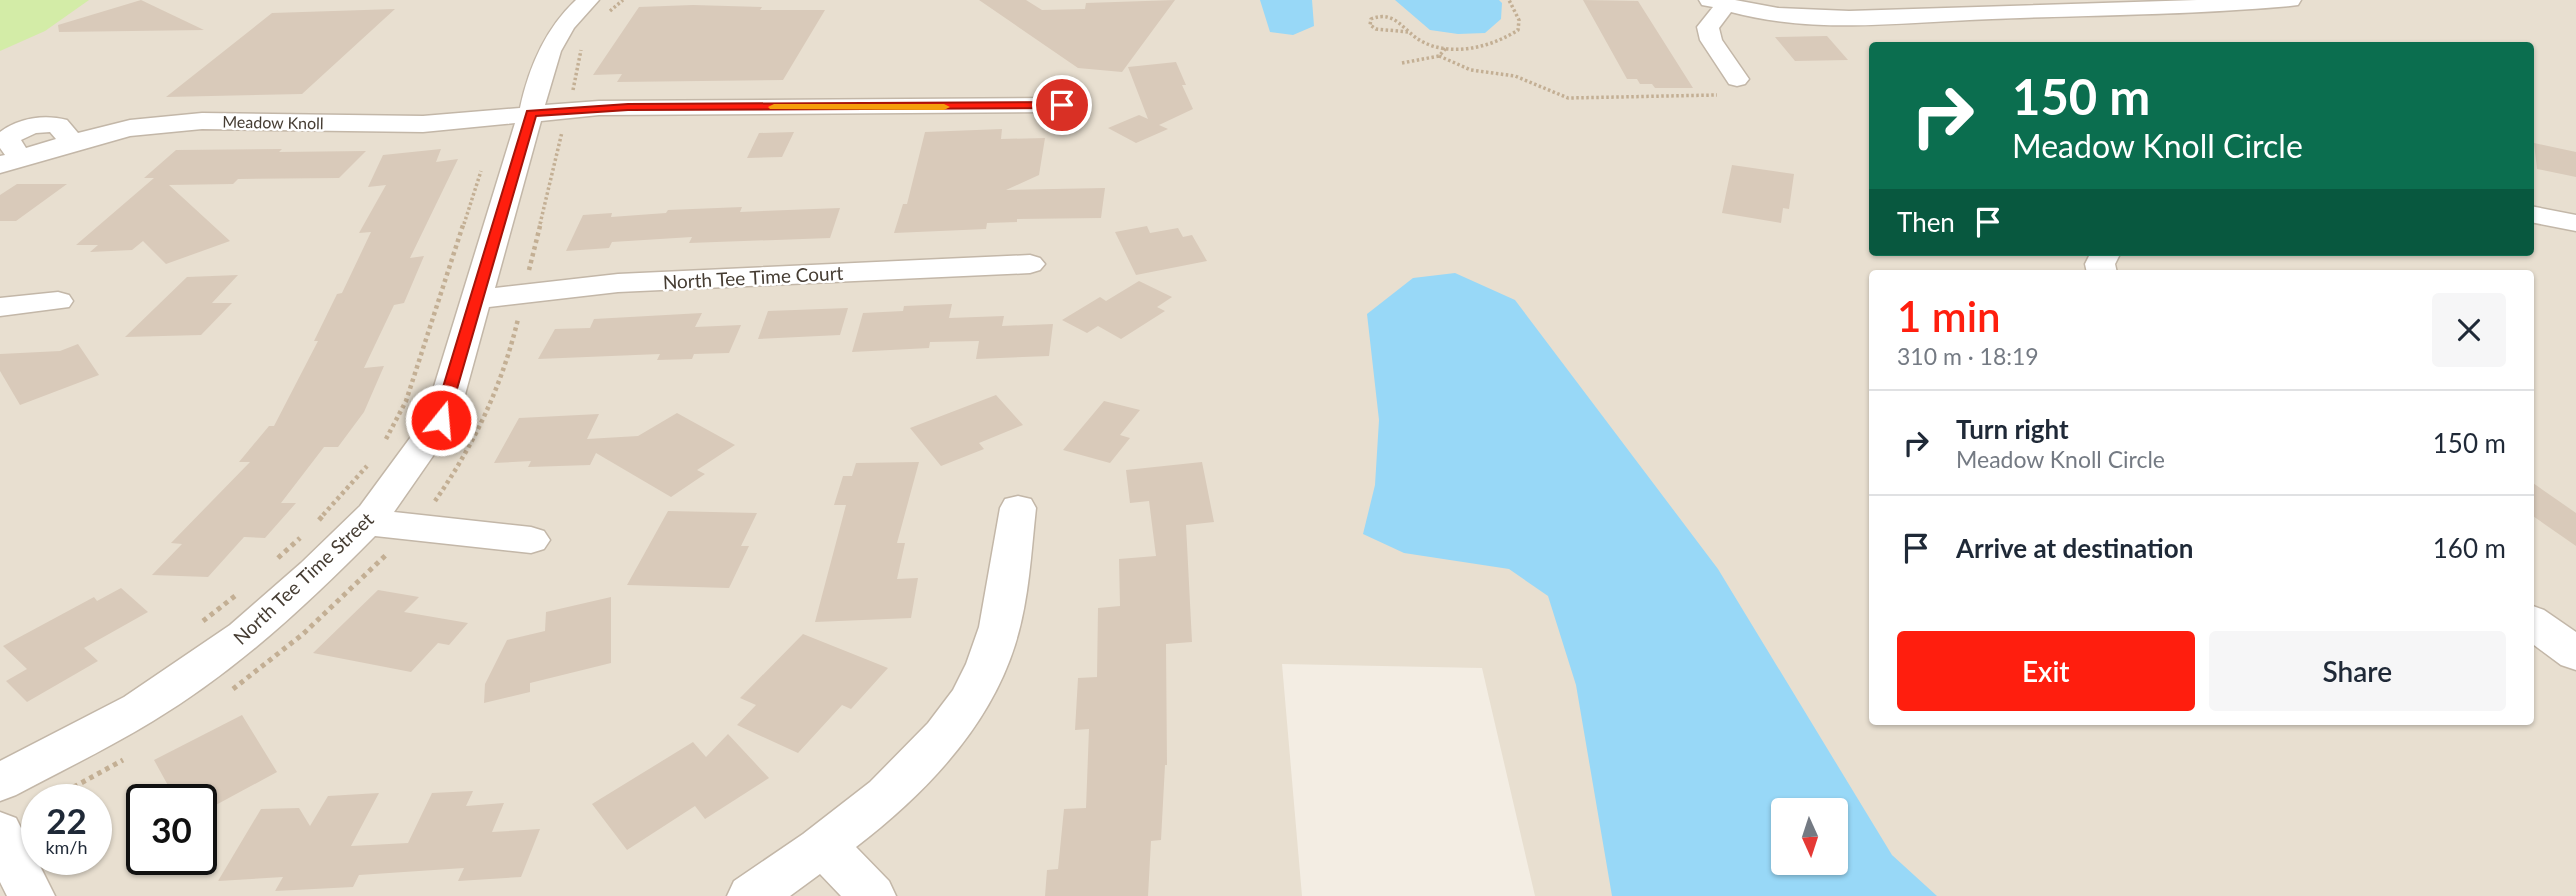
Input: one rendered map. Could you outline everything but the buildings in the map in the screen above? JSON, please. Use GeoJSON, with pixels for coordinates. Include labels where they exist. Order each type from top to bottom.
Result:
{"type":"FeatureCollection","features":[{"type":"Feature","properties":{"kind":"street","name":"North Tee Time Street"},"geometry":{"type":"LineString","coordinates":[[0,782],[139,709],[244,636],[367,522],[441,420],[478,300],[515,116],[537,78],[550,46],[566,22],[588,0]]}},
{"type":"Feature","properties":{"kind":"street"},"geometry":{"type":"LineString","coordinates":[[1730,87],[1711,40],[1709,27],[1718,3],[1784,14],[1850,16],[2075,5],[2236,5],[2290,0]]}},
{"type":"Feature","properties":{"kind":"street","name":"Meadow Knoll"},"geometry":{"type":"LineString","coordinates":[[10,161],[7,139],[24,129],[43,124],[58,125],[72,142],[130,128],[202,121],[424,124],[628,107],[1062,105]]}},
{"type":"Feature","properties":{"kind":"street"},"geometry":{"type":"LineString","coordinates":[[2534,215],[2576,223]]}},
{"type":"Feature","properties":{"kind":"street","name":"North Tee Time Court"},"geometry":{"type":"LineString","coordinates":[[478,300],[552,289],[618,284],[1030,264]]}},
{"type":"Feature","properties":{"kind":"street"},"geometry":{"type":"LineString","coordinates":[[0,307],[58,301]]}},
{"type":"Feature","properties":{"kind":"street"},"geometry":{"type":"LineString","coordinates":[[751,896],[824,846],[918,767],[961,711],[987,664],[1000,625],[1018,508]]}},
{"type":"Feature","properties":{"kind":"street"},"geometry":{"type":"LineString","coordinates":[[367,522],[531,540]]}},
{"type":"Feature","properties":{"kind":"street"},"geometry":{"type":"LineString","coordinates":[[2534,623],[2576,654]]}},
{"type":"Feature","properties":{"kind":"street"},"geometry":{"type":"LineString","coordinates":[[0,832],[31,896]]}},
{"type":"Feature","properties":{"kind":"street"},"geometry":{"type":"LineString","coordinates":[[824,846],[872,896]]}},
{"type":"Feature","properties":{"kind":"path"},"geometry":{"type":"LineString","coordinates":[[1408,32],[1376,29],[1370,25],[1371,19],[1387,16],[1396,18],[1408,32],[1424,43],[1461,47],[1506,39],[1518,30],[1519,20],[1509,0]]}},
{"type":"Feature","properties":{"kind":"path"},"geometry":{"type":"LineString","coordinates":[[1439,56],[1447,47]]}},
{"type":"Feature","properties":{"kind":"path"},"geometry":{"type":"LineString","coordinates":[[1402,64],[1439,56],[1471,69],[1515,76],[1568,98],[1730,87]]}},
{"type":"Feature","properties":{"kind":"path"},"geometry":{"type":"LineString","coordinates":[[382,449],[406,401],[515,116]]}},
{"type":"Feature","properties":{"kind":"path"},"geometry":{"type":"LineString","coordinates":[[317,522],[372,459]]}},
{"type":"Feature","properties":{"kind":"path"},"geometry":{"type":"LineString","coordinates":[[269,566],[308,531]]}},
{"type":"Feature","properties":{"kind":"path"},"geometry":{"type":"LineString","coordinates":[[198,625],[240,593]]}},
{"type":"Feature","properties":{"kind":"shaded area"},"geometry":{"type":"Polygon","coordinates":[[[0,0],[2576,0],[2576,896],[1535,896],[1482,668],[1282,664],[1302,896],[0,896],[0,0]]]}},
{"type":"Feature","properties":{"kind":"green space"},"geometry":{"type":"Polygon","coordinates":[[[0,0],[89,0],[45,31],[0,51],[0,0]]]}},
{"type":"Feature","properties":{"kind":"water"},"geometry":{"type":"Polygon","coordinates":[[[1260,0],[1312,0],[1314,26],[1293,35],[1270,32],[1260,0]]]}},
{"type":"Feature","properties":{"kind":"water"},"geometry":{"type":"Polygon","coordinates":[[[1395,0],[1499,0],[1502,3],[1501,19],[1485,33],[1458,34],[1430,30],[1395,0]]]}},
{"type":"Feature","properties":{"kind":"water"},"geometry":{"type":"Polygon","coordinates":[[[1455,273],[1515,300],[1718,569],[1892,855],[1937,896],[1612,896],[1576,685],[1548,596],[1509,569],[1404,553],[1363,534],[1375,485],[1379,420],[1367,314],[1413,278],[1455,273]]]}},
{"type":"Feature","properties":{"kind":"slow traffic"},"geometry":{"type":"LineString","coordinates":[[774,107],[944,107]]}},
{"type":"Feature","properties":{"kind":"route"},"geometry":{"type":"LineString","coordinates":[[441,420],[531,113],[599,107],[1062,105]]}}]}
